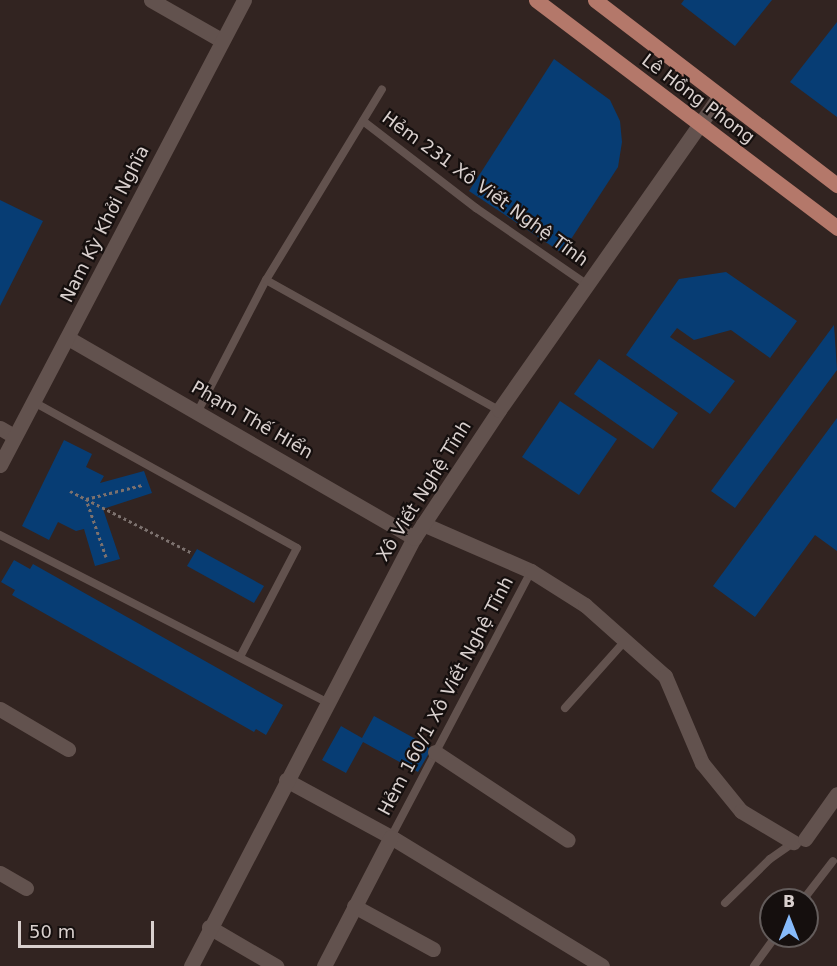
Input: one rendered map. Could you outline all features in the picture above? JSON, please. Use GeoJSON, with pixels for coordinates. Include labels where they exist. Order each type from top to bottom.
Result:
{"type":"FeatureCollection","features":[{"type":"Feature","properties":{"kind":"main road","name":"Lê Hồng Phong"},"geometry":{"type":"LineString","coordinates":[[536,0],[837,228]]}},
{"type":"Feature","properties":{"kind":"main road","name":"Lê Hồng Phong"},"geometry":{"type":"LineString","coordinates":[[595,0],[837,185]]}},
{"type":"Feature","properties":{"kind":"street"},"geometry":{"type":"LineString","coordinates":[[151,0],[220,40]]}},
{"type":"Feature","properties":{"kind":"street","name":"Nam Kỳ Khởi Nghĩa"},"geometry":{"type":"LineString","coordinates":[[0,465],[32,401],[68,338],[220,40],[244,0]]}},
{"type":"Feature","properties":{"kind":"street","name":"Xô Viết Nghệ Tĩnh"},"geometry":{"type":"LineString","coordinates":[[191,966],[209,927],[414,538],[586,284],[720,96]]}},
{"type":"Feature","properties":{"kind":"street","name":"Phạm Thế Hiển"},"geometry":{"type":"LineString","coordinates":[[68,338],[198,411],[414,538]]}},
{"type":"Feature","properties":{"kind":"street"},"geometry":{"type":"LineString","coordinates":[[0,428],[14,436]]}},
{"type":"Feature","properties":{"kind":"street"},"geometry":{"type":"LineString","coordinates":[[423,524],[531,571],[585,606],[665,676],[702,763],[741,811],[799,840],[837,794]]}},
{"type":"Feature","properties":{"kind":"street"},"geometry":{"type":"LineString","coordinates":[[0,709],[68,749]]}},
{"type":"Feature","properties":{"kind":"street"},"geometry":{"type":"LineString","coordinates":[[435,752],[567,840]]}},
{"type":"Feature","properties":{"kind":"street"},"geometry":{"type":"LineString","coordinates":[[286,780],[391,837],[602,966]]}},
{"type":"Feature","properties":{"kind":"street"},"geometry":{"type":"LineString","coordinates":[[324,966],[391,837]]}},
{"type":"Feature","properties":{"kind":"street"},"geometry":{"type":"LineString","coordinates":[[0,873],[26,888]]}},
{"type":"Feature","properties":{"kind":"street"},"geometry":{"type":"LineString","coordinates":[[354,906],[433,949]]}},
{"type":"Feature","properties":{"kind":"street"},"geometry":{"type":"LineString","coordinates":[[209,927],[276,966]]}},
{"type":"Feature","properties":{"kind":"lane"},"geometry":{"type":"LineString","coordinates":[[198,411],[266,280],[382,89]]}},
{"type":"Feature","properties":{"kind":"lane","name":"Hẻm 231 Xô Viết Nghệ Tĩnh"},"geometry":{"type":"LineString","coordinates":[[363,121],[476,208],[586,284]]}},
{"type":"Feature","properties":{"kind":"lane"},"geometry":{"type":"LineString","coordinates":[[266,280],[499,410]]}},
{"type":"Feature","properties":{"kind":"lane"},"geometry":{"type":"LineString","coordinates":[[32,401],[297,548],[241,656]]}},
{"type":"Feature","properties":{"kind":"lane"},"geometry":{"type":"LineString","coordinates":[[0,535],[241,656],[327,702]]}},
{"type":"Feature","properties":{"kind":"lane","name":"Hẻm 160/1 Xô Viết Nghệ Tĩnh"},"geometry":{"type":"LineString","coordinates":[[391,837],[531,571]]}},
{"type":"Feature","properties":{"kind":"lane"},"geometry":{"type":"LineString","coordinates":[[565,708],[625,641]]}},
{"type":"Feature","properties":{"kind":"lane"},"geometry":{"type":"LineString","coordinates":[[725,903],[799,840]]}},
{"type":"Feature","properties":{"kind":"lane"},"geometry":{"type":"LineString","coordinates":[[812,888],[833,861]]}},
{"type":"Feature","properties":{"kind":"lane"},"geometry":{"type":"LineString","coordinates":[[754,966],[767,948]]}},
{"type":"Feature","properties":{"kind":"path"},"geometry":{"type":"LineString","coordinates":[[86,499],[142,485]]}},
{"type":"Feature","properties":{"kind":"path"},"geometry":{"type":"LineString","coordinates":[[70,491],[192,553]]}},
{"type":"Feature","properties":{"kind":"path"},"geometry":{"type":"LineString","coordinates":[[86,499],[106,557]]}},
{"type":"Feature","properties":{"kind":"building"},"geometry":{"type":"Polygon","coordinates":[[[684,0],[772,0],[735,46],[681,4],[684,0]]]}},
{"type":"Feature","properties":{"kind":"building"},"geometry":{"type":"Polygon","coordinates":[[[837,22],[837,117],[790,82],[837,22]]]}},
{"type":"Feature","properties":{"kind":"building"},"geometry":{"type":"Polygon","coordinates":[[[554,59],[610,100],[620,121],[622,142],[618,167],[562,253],[469,191],[554,59]]]}},
{"type":"Feature","properties":{"kind":"building"},"geometry":{"type":"Polygon","coordinates":[[[0,200],[43,221],[0,306],[0,200]]]}},
{"type":"Feature","properties":{"kind":"building"},"geometry":{"type":"Polygon","coordinates":[[[726,272],[797,321],[770,358],[731,330],[694,340],[677,328],[670,337],[735,381],[710,414],[626,355],[679,279],[726,272]]]}},
{"type":"Feature","properties":{"kind":"building"},"geometry":{"type":"Polygon","coordinates":[[[834,325],[837,370],[735,508],[711,491],[834,325]]]}},
{"type":"Feature","properties":{"kind":"building"},"geometry":{"type":"Polygon","coordinates":[[[599,359],[678,413],[653,449],[574,394],[599,359]]]}},
{"type":"Feature","properties":{"kind":"building"},"geometry":{"type":"Polygon","coordinates":[[[560,401],[617,439],[579,495],[522,457],[560,401]]]}},
{"type":"Feature","properties":{"kind":"building"},"geometry":{"type":"Polygon","coordinates":[[[837,418],[837,551],[815,535],[755,617],[713,586],[837,418]]]}},
{"type":"Feature","properties":{"kind":"building"},"geometry":{"type":"Polygon","coordinates":[[[64,440],[92,454],[86,467],[104,476],[100,483],[144,471],[152,493],[103,509],[120,559],[95,566],[84,529],[76,531],[58,522],[49,540],[22,526],[64,440]]]}},
{"type":"Feature","properties":{"kind":"building"},"geometry":{"type":"Polygon","coordinates":[[[197,549],[264,586],[254,603],[187,566],[197,549]]]}},
{"type":"Feature","properties":{"kind":"building"},"geometry":{"type":"Polygon","coordinates":[[[14,560],[30,569],[33,564],[283,705],[266,735],[256,729],[254,732],[12,595],[15,590],[1,582],[14,560]]]}},
{"type":"Feature","properties":{"kind":"building"},"geometry":{"type":"Polygon","coordinates":[[[374,716],[432,748],[418,772],[363,742],[346,773],[322,760],[341,726],[362,738],[374,716]]]}}]}
